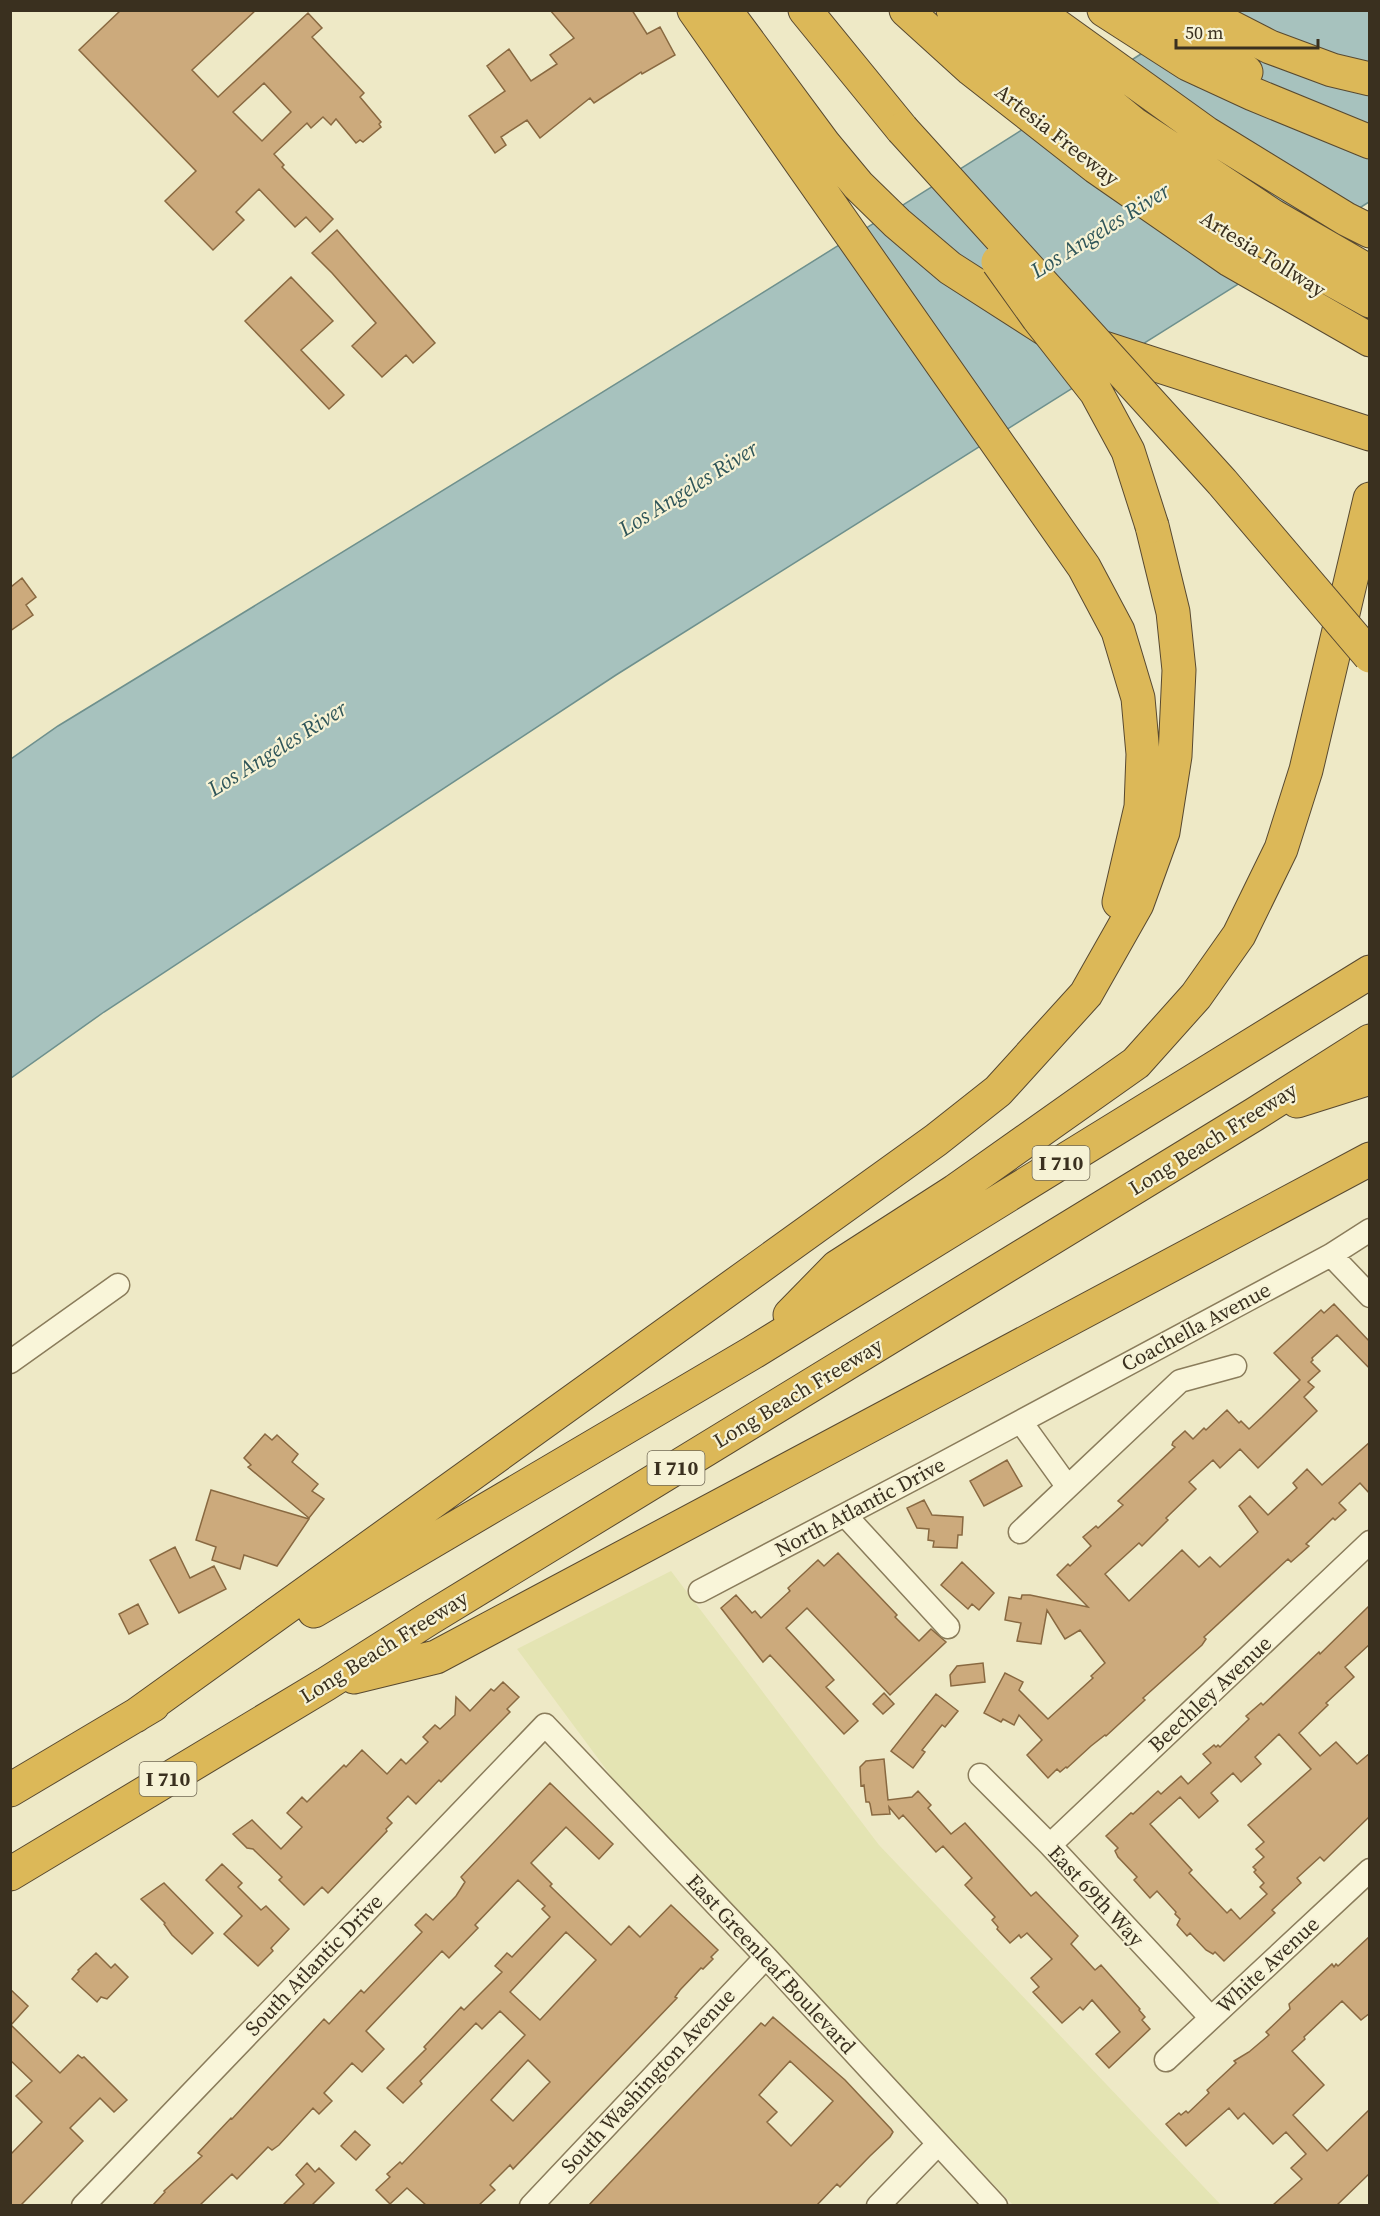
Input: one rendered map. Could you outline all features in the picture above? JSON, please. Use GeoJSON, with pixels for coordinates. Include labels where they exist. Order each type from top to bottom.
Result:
{"type":"FeatureCollection","features":[{"type":"Feature","properties":{"kind":"highway"},"geometry":{"type":"LineString","coordinates":[[694,10],[1084,567],[1118,631],[1138,698],[1143,754],[1141,807],[1103,965]]}},
{"type":"Feature","properties":{"kind":"highway"},"geometry":{"type":"LineString","coordinates":[[725,10],[824,144],[858,185],[897,223],[950,268],[1045,329],[1370,434]]}},
{"type":"Feature","properties":{"kind":"highway"},"geometry":{"type":"LineString","coordinates":[[805,10],[902,129],[1222,482],[1370,656]]}},
{"type":"Feature","properties":{"kind":"highway","name":"Artesia Freeway"},"geometry":{"type":"LineString","coordinates":[[906,10],[971,69],[1096,167],[1230,260],[1370,340]]}},
{"type":"Feature","properties":{"kind":"highway","name":"Artesia Tollway"},"geometry":{"type":"LineString","coordinates":[[933,10],[1043,104],[1202,217],[1338,299],[1370,315]]}},
{"type":"Feature","properties":{"kind":"highway","name":"Artesia Tollway"},"geometry":{"type":"LineString","coordinates":[[953,10],[1022,70],[1154,169],[1235,222],[1370,301]]}},
{"type":"Feature","properties":{"kind":"highway"},"geometry":{"type":"LineString","coordinates":[[995,10],[1134,124],[1273,216],[1370,272]]}},
{"type":"Feature","properties":{"kind":"highway"},"geometry":{"type":"LineString","coordinates":[[1035,10],[1206,133],[1346,219],[1370,231]]}},
{"type":"Feature","properties":{"kind":"highway"},"geometry":{"type":"LineString","coordinates":[[1104,10],[1188,64],[1253,94],[1370,142]]}},
{"type":"Feature","properties":{"kind":"highway"},"geometry":{"type":"LineString","coordinates":[[1154,10],[1238,68],[1334,127]]}},
{"type":"Feature","properties":{"kind":"highway"},"geometry":{"type":"LineString","coordinates":[[1198,10],[1270,46],[1332,70],[1370,80]]}},
{"type":"Feature","properties":{"kind":"highway"},"geometry":{"type":"LineString","coordinates":[[135,1716],[936,1140],[998,1091],[1086,994],[1137,904],[1163,832],[1175,756],[1179,670],[1173,612],[1152,526],[1128,451],[1096,392],[1038,318],[902,129]]}},
{"type":"Feature","properties":{"kind":"highway"},"geometry":{"type":"LineString","coordinates":[[752,1353],[837,1267],[954,1191],[1136,1063],[1202,987],[1239,935],[1281,849],[1306,770],[1370,499]]}},
{"type":"Feature","properties":{"kind":"highway","name":"I 710"},"geometry":{"type":"LineString","coordinates":[[10,1790],[752,1353],[1370,972]]}},
{"type":"Feature","properties":{"kind":"highway","name":"Long Beach Freeway"},"geometry":{"type":"LineString","coordinates":[[10,1874],[327,1684],[430,1618],[1255,1114],[1370,1041]]}},
{"type":"Feature","properties":{"kind":"highway"},"geometry":{"type":"LineString","coordinates":[[1255,1114],[1370,1078]]}},
{"type":"Feature","properties":{"kind":"highway"},"geometry":{"type":"LineString","coordinates":[[327,1684],[436,1657],[1370,1159]]}},
{"type":"Feature","properties":{"kind":"street","name":"Coachella Avenue"},"geometry":{"type":"LineString","coordinates":[[1021,1422],[1330,1255],[1370,1230]]}},
{"type":"Feature","properties":{"kind":"street"},"geometry":{"type":"LineString","coordinates":[[1330,1255],[1370,1296]]}},
{"type":"Feature","properties":{"kind":"street"},"geometry":{"type":"LineString","coordinates":[[10,1362],[118,1285]]}},
{"type":"Feature","properties":{"kind":"street","name":"Coachella Avenue"},"geometry":{"type":"LineString","coordinates":[[1020,1532],[1180,1381],[1234,1366]]}},
{"type":"Feature","properties":{"kind":"street"},"geometry":{"type":"LineString","coordinates":[[1021,1422],[1067,1486]]}},
{"type":"Feature","properties":{"kind":"street","name":"North Atlantic Drive"},"geometry":{"type":"LineString","coordinates":[[699,1591],[1021,1422]]}},
{"type":"Feature","properties":{"kind":"street"},"geometry":{"type":"LineString","coordinates":[[845,1515],[948,1627]]}},
{"type":"Feature","properties":{"kind":"street","name":"Beechley Avenue"},"geometry":{"type":"LineString","coordinates":[[1050,1845],[1370,1542]]}},
{"type":"Feature","properties":{"kind":"street","name":"East Greenleaf Boulevard"},"geometry":{"type":"LineString","coordinates":[[544,1725],[766,1957],[996,2205]]}},
{"type":"Feature","properties":{"kind":"street","name":"South Atlantic Drive"},"geometry":{"type":"LineString","coordinates":[[83,2205],[544,1725]]}},
{"type":"Feature","properties":{"kind":"street","name":"East 69th Way"},"geometry":{"type":"LineString","coordinates":[[980,1775],[1050,1845],[1211,2018]]}},
{"type":"Feature","properties":{"kind":"street","name":"White Avenue"},"geometry":{"type":"LineString","coordinates":[[1166,2060],[1370,1870]]}},
{"type":"Feature","properties":{"kind":"street","name":"South Washington Avenue"},"geometry":{"type":"LineString","coordinates":[[531,2205],[766,1957]]}},
{"type":"Feature","properties":{"kind":"street"},"geometry":{"type":"LineString","coordinates":[[878,2205],[938,2144]]}},
{"type":"Feature","properties":{"kind":"green space"},"geometry":{"type":"Polygon","coordinates":[[[671,1571],[879,1845],[1221,2205],[1013,2205],[631,1803],[517,1649],[671,1571]]]}},
{"type":"Feature","properties":{"kind":"water","name":"Los Angeles River"},"geometry":{"type":"Polygon","coordinates":[[[1208,11],[1369,11],[1369,202],[616,675],[104,1012],[11,1078],[11,759],[58,726],[779,282],[1208,11]]]}},
{"type":"Feature","properties":{"kind":"building"},"geometry":{"type":"Polygon","coordinates":[[[121,10],[256,10],[192,70],[218,97],[308,13],[322,28],[312,37],[364,93],[360,97],[381,122],[379,124],[381,127],[363,142],[360,140],[356,143],[336,119],[331,125],[323,117],[311,128],[307,123],[274,154],[284,165],[282,167],[333,219],[320,232],[306,217],[295,227],[259,189],[236,212],[244,220],[213,250],[165,201],[196,171],[79,50],[121,10]],[[264,83],[233,112],[262,141],[291,112],[264,83]]]}},
{"type":"Feature","properties":{"kind":"building"},"geometry":{"type":"Polygon","coordinates":[[[550,10],[632,10],[647,34],[660,27],[675,55],[642,74],[641,72],[594,103],[590,98],[540,138],[527,120],[501,137],[506,145],[495,153],[469,116],[505,91],[487,66],[509,49],[531,81],[557,64],[550,55],[574,38],[550,10]]]}},
{"type":"Feature","properties":{"kind":"building"},"geometry":{"type":"Polygon","coordinates":[[[337,230],[435,343],[413,363],[406,355],[382,377],[352,346],[376,323],[312,253],[337,230]]]}},
{"type":"Feature","properties":{"kind":"building"},"geometry":{"type":"Polygon","coordinates":[[[291,277],[333,321],[301,350],[344,395],[329,409],[245,321],[291,277]]]}},
{"type":"Feature","properties":{"kind":"building"},"geometry":{"type":"Polygon","coordinates":[[[22,578],[36,597],[26,605],[33,615],[10,631],[10,585],[12,586],[22,578]]]}},
{"type":"Feature","properties":{"kind":"building"},"geometry":{"type":"Polygon","coordinates":[[[1334,1304],[1370,1342],[1370,1369],[1337,1335],[1312,1358],[1311,1362],[1320,1371],[1308,1382],[1314,1387],[1304,1397],[1317,1411],[1258,1468],[1240,1449],[1220,1468],[1213,1460],[1189,1482],[1196,1489],[1166,1518],[1168,1520],[1142,1546],[1139,1543],[1105,1574],[1129,1601],[1182,1550],[1199,1567],[1210,1557],[1220,1567],[1258,1532],[1239,1506],[1250,1496],[1268,1515],[1297,1488],[1293,1483],[1307,1469],[1322,1485],[1370,1442],[1370,1494],[1360,1483],[1339,1503],[1346,1510],[1335,1520],[1333,1518],[1306,1544],[1309,1546],[1291,1562],[1288,1559],[1204,1637],[1206,1639],[1202,1645],[1143,1698],[1145,1700],[1106,1736],[1067,1768],[1060,1772],[1057,1769],[1048,1778],[1027,1755],[1042,1740],[1019,1715],[1014,1725],[1003,1719],[1001,1722],[984,1713],[1005,1673],[1023,1682],[1019,1690],[1048,1719],[1093,1678],[1091,1676],[1105,1663],[1080,1630],[1065,1639],[1047,1610],[1041,1644],[1017,1641],[1021,1623],[1005,1620],[1009,1597],[1021,1599],[1022,1595],[1030,1595],[1088,1607],[1057,1575],[1091,1546],[1083,1537],[1096,1526],[1098,1528],[1123,1505],[1118,1501],[1175,1447],[1172,1445],[1173,1442],[1185,1431],[1193,1439],[1227,1410],[1239,1423],[1241,1421],[1249,1429],[1262,1417],[1300,1380],[1274,1353],[1321,1310],[1324,1313],[1334,1304]]]}},
{"type":"Feature","properties":{"kind":"building"},"geometry":{"type":"Polygon","coordinates":[[[265,1434],[272,1440],[277,1435],[298,1454],[292,1462],[318,1484],[312,1491],[324,1499],[309,1518],[248,1467],[251,1465],[244,1458],[265,1434]]]}},
{"type":"Feature","properties":{"kind":"building"},"geometry":{"type":"Polygon","coordinates":[[[1007,1460],[1022,1486],[984,1506],[970,1481],[1007,1460]]]}},
{"type":"Feature","properties":{"kind":"building"},"geometry":{"type":"Polygon","coordinates":[[[211,1490],[309,1519],[277,1566],[244,1555],[240,1569],[212,1560],[216,1547],[196,1540],[211,1490]]]}},
{"type":"Feature","properties":{"kind":"building"},"geometry":{"type":"Polygon","coordinates":[[[924,1500],[932,1515],[963,1517],[962,1535],[958,1535],[957,1548],[933,1547],[934,1541],[928,1540],[929,1529],[917,1528],[907,1508],[924,1500]]]}},
{"type":"Feature","properties":{"kind":"building"},"geometry":{"type":"Polygon","coordinates":[[[175,1547],[190,1578],[214,1566],[226,1589],[179,1613],[150,1560],[175,1547]]]}},
{"type":"Feature","properties":{"kind":"building"},"geometry":{"type":"Polygon","coordinates":[[[838,1553],[919,1641],[931,1629],[946,1642],[890,1695],[807,1608],[786,1628],[834,1680],[826,1687],[858,1721],[844,1734],[770,1655],[763,1662],[721,1608],[736,1595],[752,1613],[755,1611],[761,1618],[818,1560],[824,1566],[838,1553]]]}},
{"type":"Feature","properties":{"kind":"building"},"geometry":{"type":"Polygon","coordinates":[[[962,1562],[994,1593],[979,1610],[972,1604],[968,1609],[941,1585],[962,1562]]]}},
{"type":"Feature","properties":{"kind":"building"},"geometry":{"type":"Polygon","coordinates":[[[138,1604],[148,1624],[129,1634],[119,1614],[138,1604]]]}},
{"type":"Feature","properties":{"kind":"building"},"geometry":{"type":"Polygon","coordinates":[[[1370,1605],[1370,1644],[1345,1667],[1354,1677],[1299,1733],[1320,1756],[1336,1742],[1357,1764],[1370,1753],[1370,1816],[1324,1861],[1320,1857],[1297,1878],[1301,1883],[1272,1910],[1275,1913],[1224,1961],[1215,1952],[1213,1954],[1206,1950],[1190,1933],[1187,1936],[1177,1925],[1180,1919],[1175,1914],[1176,1912],[1157,1891],[1150,1898],[1134,1880],[1137,1877],[1118,1857],[1115,1851],[1118,1848],[1106,1836],[1158,1791],[1161,1794],[1181,1776],[1188,1784],[1211,1763],[1203,1754],[1214,1745],[1220,1747],[1249,1719],[1246,1716],[1261,1703],[1263,1705],[1319,1652],[1320,1654],[1370,1605]],[[1279,1734],[1255,1757],[1261,1764],[1241,1782],[1233,1773],[1211,1793],[1218,1801],[1199,1818],[1180,1797],[1150,1824],[1192,1870],[1189,1873],[1227,1913],[1231,1909],[1240,1919],[1267,1894],[1260,1887],[1264,1883],[1254,1872],[1256,1870],[1253,1867],[1264,1857],[1256,1849],[1264,1842],[1248,1825],[1311,1769],[1279,1734]]]}},
{"type":"Feature","properties":{"kind":"building"},"geometry":{"type":"Polygon","coordinates":[[[983,1663],[985,1682],[951,1686],[950,1675],[957,1666],[983,1663]]]}},
{"type":"Feature","properties":{"kind":"building"},"geometry":{"type":"Polygon","coordinates":[[[503,1682],[519,1697],[507,1709],[510,1712],[416,1804],[408,1796],[387,1818],[392,1823],[386,1829],[387,1831],[328,1893],[322,1887],[304,1905],[279,1880],[282,1877],[253,1849],[247,1848],[233,1834],[252,1820],[281,1849],[302,1827],[287,1813],[302,1797],[307,1802],[362,1750],[387,1774],[401,1759],[406,1764],[428,1742],[423,1737],[435,1725],[440,1729],[455,1715],[456,1697],[470,1711],[491,1689],[494,1691],[503,1682]]]}},
{"type":"Feature","properties":{"kind":"building"},"geometry":{"type":"Polygon","coordinates":[[[884,1693],[894,1704],[883,1714],[873,1704],[884,1693]]]}},
{"type":"Feature","properties":{"kind":"building"},"geometry":{"type":"Polygon","coordinates":[[[936,1694],[958,1711],[945,1727],[942,1725],[922,1750],[925,1752],[913,1768],[891,1751],[936,1694]]]}},
{"type":"Feature","properties":{"kind":"building"},"geometry":{"type":"Polygon","coordinates":[[[884,1759],[888,1800],[912,1797],[918,1791],[931,1805],[928,1808],[951,1834],[965,1823],[1031,1896],[1036,1892],[1078,1936],[1071,1944],[1095,1970],[1101,1965],[1140,2009],[1145,2017],[1142,2020],[1150,2029],[1109,2068],[1096,2054],[1120,2032],[1092,2000],[1083,2010],[1080,2007],[1062,2023],[1033,1992],[1039,1987],[1031,1978],[1052,1959],[1027,1933],[1021,1938],[1019,1935],[1010,1943],[997,1929],[998,1927],[992,1920],[995,1917],[965,1885],[972,1878],[943,1846],[936,1852],[903,1815],[899,1819],[889,1807],[890,1814],[872,1815],[870,1804],[866,1802],[864,1785],[861,1786],[860,1767],[866,1761],[884,1759]]]}},
{"type":"Feature","properties":{"kind":"building"},"geometry":{"type":"Polygon","coordinates":[[[550,1783],[613,1844],[599,1859],[566,1827],[531,1863],[552,1884],[550,1886],[611,1945],[629,1926],[640,1937],[671,1905],[718,1950],[711,1957],[713,1959],[680,1990],[675,1997],[677,1998],[513,2169],[510,2165],[490,2185],[495,2190],[479,2205],[426,2205],[407,2188],[390,2204],[376,2190],[390,2177],[387,2174],[400,2162],[402,2164],[525,2035],[500,2011],[482,2029],[476,2023],[420,2081],[422,2084],[403,2103],[387,2088],[426,2049],[424,2047],[461,2007],[464,2010],[502,1972],[495,1966],[507,1953],[512,1957],[550,1917],[542,1909],[545,1906],[518,1880],[475,1925],[478,1928],[449,1958],[442,1951],[366,2031],[384,2049],[362,2072],[352,2063],[324,2093],[332,2101],[319,2114],[313,2108],[279,2145],[272,2150],[268,2147],[237,2179],[232,2174],[200,2205],[153,2205],[164,2191],[202,2156],[198,2153],[324,2019],[329,2024],[361,1990],[364,1993],[422,1932],[415,1925],[426,1914],[433,1920],[456,1896],[465,1882],[461,1877],[550,1783]],[[566,1932],[510,1992],[540,2020],[596,1960],[566,1932]],[[528,2060],[491,2100],[513,2121],[550,2082],[528,2060]]]}},
{"type":"Feature","properties":{"kind":"building"},"geometry":{"type":"Polygon","coordinates":[[[222,1864],[242,1883],[238,1887],[261,1910],[266,1906],[289,1929],[271,1948],[273,1951],[258,1966],[224,1934],[242,1916],[206,1880],[222,1864]]]}},
{"type":"Feature","properties":{"kind":"building"},"geometry":{"type":"Polygon","coordinates":[[[164,1883],[213,1933],[192,1954],[141,1899],[164,1883]]]}},
{"type":"Feature","properties":{"kind":"building"},"geometry":{"type":"Polygon","coordinates":[[[1370,1936],[1370,2013],[1361,2020],[1342,2001],[1292,2051],[1324,2085],[1293,2115],[1327,2151],[1370,2109],[1370,2173],[1337,2205],[1273,2205],[1302,2179],[1291,2168],[1306,2154],[1286,2132],[1273,2144],[1244,2113],[1238,2119],[1229,2108],[1186,2146],[1166,2124],[1179,2113],[1181,2115],[1186,2111],[1188,2113],[1209,2093],[1207,2090],[1236,2063],[1234,2061],[1269,2035],[1266,2032],[1290,2009],[1289,2004],[1332,1964],[1334,1967],[1336,1964],[1338,1966],[1370,1936]]]}},
{"type":"Feature","properties":{"kind":"building"},"geometry":{"type":"Polygon","coordinates":[[[96,1953],[111,1968],[115,1964],[128,1977],[107,1999],[101,1997],[97,2002],[72,1979],[96,1953]]]}},
{"type":"Feature","properties":{"kind":"building"},"geometry":{"type":"Polygon","coordinates":[[[10,1989],[28,2006],[11,2025],[60,2073],[78,2055],[84,2057],[127,2100],[114,2112],[100,2098],[70,2128],[83,2141],[21,2205],[10,2205],[10,2155],[42,2122],[16,2096],[32,2081],[10,2060],[10,1989]]]}},
{"type":"Feature","properties":{"kind":"building"},"geometry":{"type":"Polygon","coordinates":[[[773,2017],[845,2080],[891,2129],[893,2132],[890,2137],[840,2187],[837,2184],[817,2205],[589,2205],[761,2023],[765,2026],[773,2017]],[[790,2061],[759,2095],[777,2112],[767,2122],[791,2146],[833,2101],[790,2061]]]}},
{"type":"Feature","properties":{"kind":"building"},"geometry":{"type":"Polygon","coordinates":[[[355,2131],[370,2145],[356,2160],[341,2146],[355,2131]]]}},
{"type":"Feature","properties":{"kind":"building"},"geometry":{"type":"Polygon","coordinates":[[[307,2163],[315,2172],[319,2168],[334,2183],[312,2205],[283,2205],[304,2184],[296,2175],[307,2163]]]}}]}
